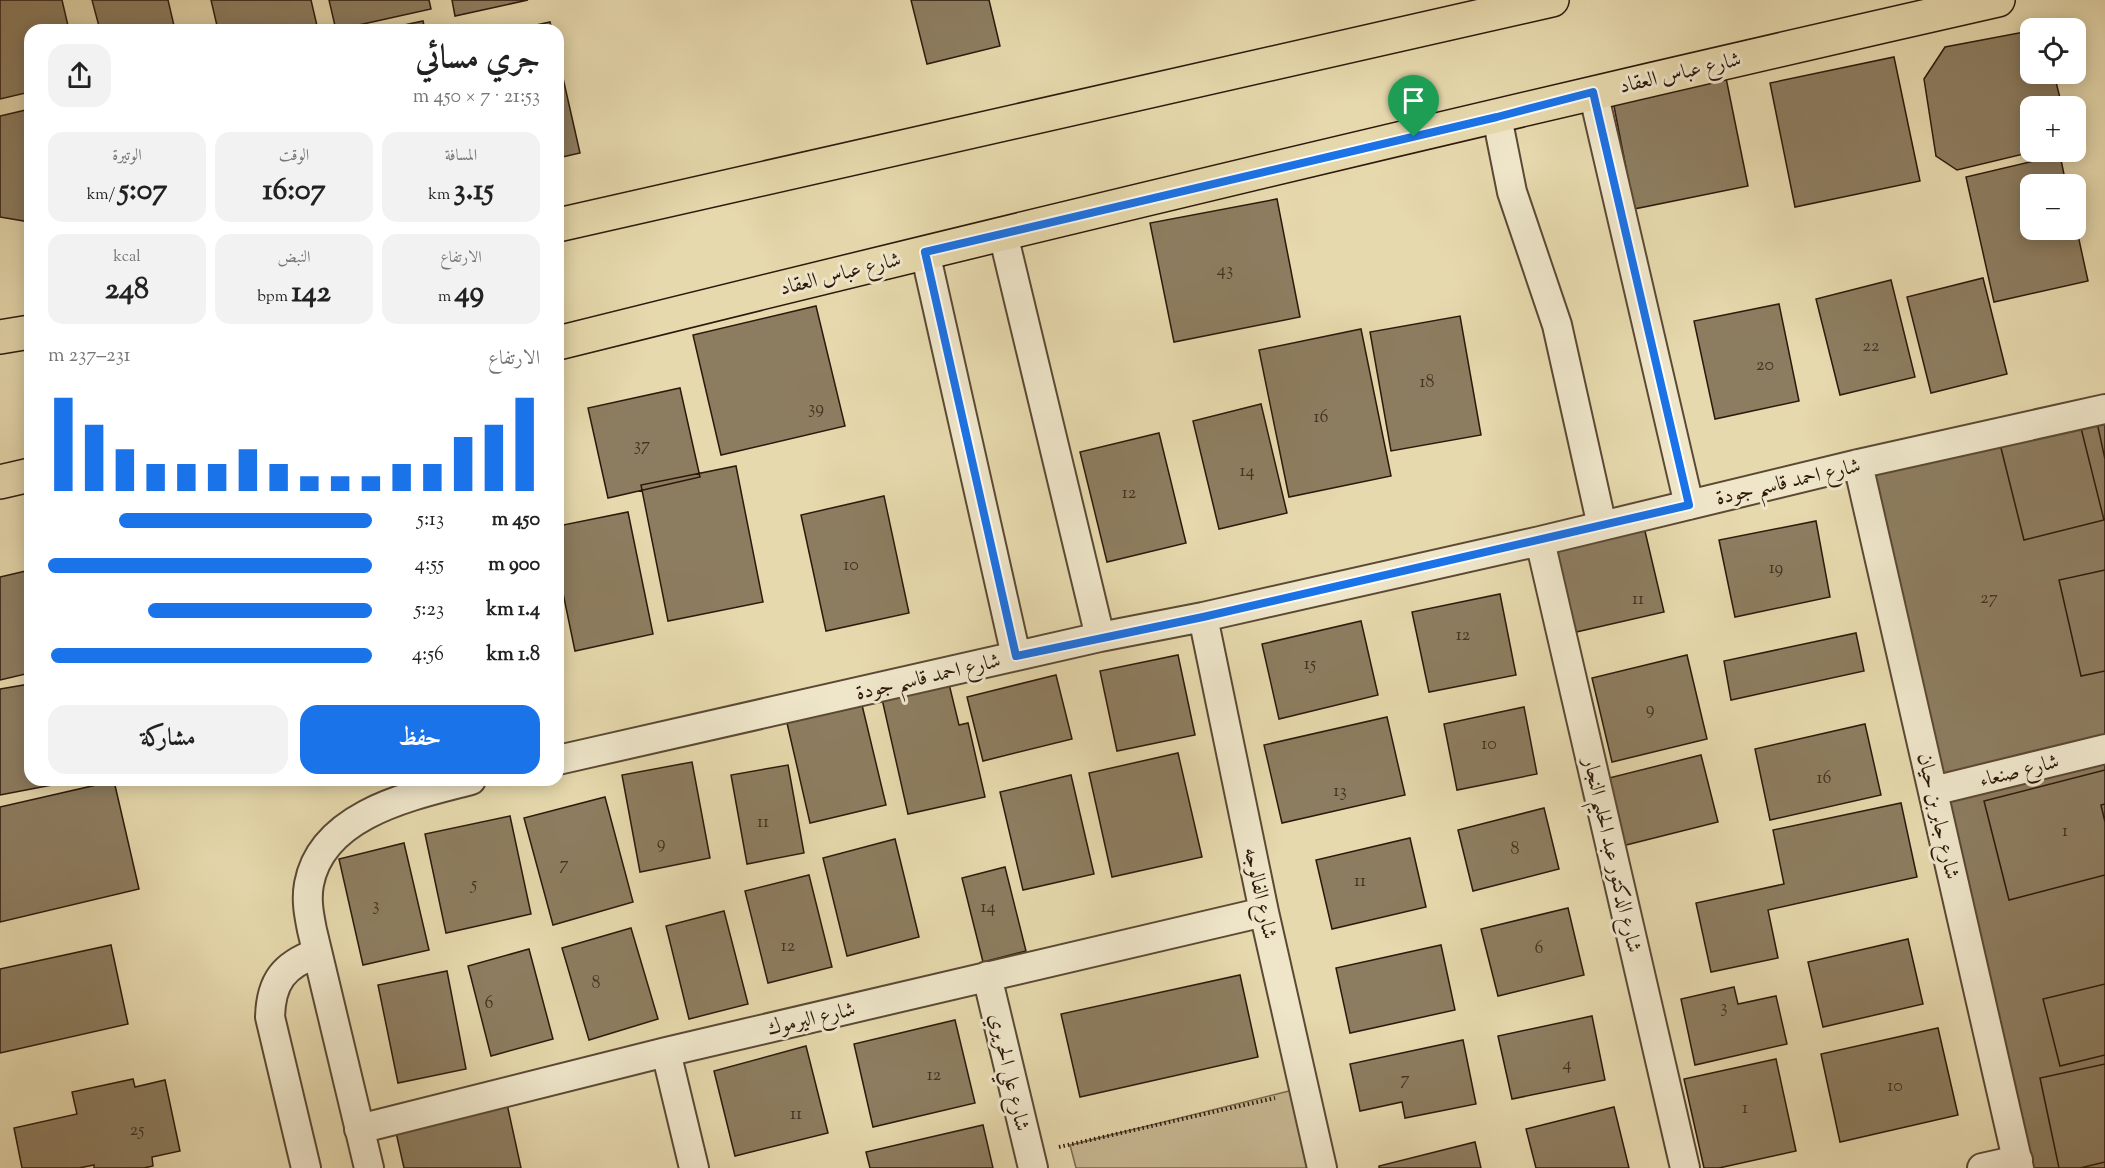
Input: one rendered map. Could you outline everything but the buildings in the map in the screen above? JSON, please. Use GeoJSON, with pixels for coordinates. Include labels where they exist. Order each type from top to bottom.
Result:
{"type":"FeatureCollection","features":[{"type":"Feature","properties":{"kind":"main road"},"geometry":{"type":"LineString","coordinates":[[564,224],[1552,0]]}},
{"type":"Feature","properties":{"kind":"main road","name":"شارع عباس العقاد"},"geometry":{"type":"LineString","coordinates":[[564,342],[925,252],[1497,117],[1593,92],[1998,0]]}},
{"type":"Feature","properties":{"kind":"main road"},"geometry":{"type":"LineString","coordinates":[[0,337],[24,333]]}},
{"type":"Feature","properties":{"kind":"main road"},"geometry":{"type":"LineString","coordinates":[[0,482],[24,476]]}},
{"type":"Feature","properties":{"kind":"street"},"geometry":{"type":"LineString","coordinates":[[1593,92],[1689,505]]}},
{"type":"Feature","properties":{"kind":"street"},"geometry":{"type":"LineString","coordinates":[[1497,117],[1512,192],[1557,325],[1602,526]]}},
{"type":"Feature","properties":{"kind":"street"},"geometry":{"type":"LineString","coordinates":[[1003,234],[1100,637]]}},
{"type":"Feature","properties":{"kind":"street"},"geometry":{"type":"LineString","coordinates":[[925,252],[1016,656]]}},
{"type":"Feature","properties":{"kind":"street","name":"شارع احمد قاسم جودة"},"geometry":{"type":"LineString","coordinates":[[564,759],[1100,637],[1203,617],[1540,541],[1858,464],[2105,409]]}},
{"type":"Feature","properties":{"kind":"street","name":"شارع جابر بن حيان"},"geometry":{"type":"LineString","coordinates":[[1858,464],[2018,1164]]}},
{"type":"Feature","properties":{"kind":"street","name":"شارع الدكتور عبد الحليم النجار"},"geometry":{"type":"LineString","coordinates":[[1540,541],[1685,1168]]}},
{"type":"Feature","properties":{"kind":"street","name":"شارع الفالوجه"},"geometry":{"type":"LineString","coordinates":[[1203,617],[1264,912],[1322,1168]]}},
{"type":"Feature","properties":{"kind":"street","name":"شارع صنعاء"},"geometry":{"type":"LineString","coordinates":[[1933,791],[2105,749]]}},
{"type":"Feature","properties":{"kind":"street"},"geometry":{"type":"LineString","coordinates":[[369,1168],[317,953],[308,907],[309,884],[319,859],[333,840],[351,825],[418,787]]}},
{"type":"Feature","properties":{"kind":"street","name":"شارع اليرموك"},"geometry":{"type":"LineString","coordinates":[[359,1129],[666,1052],[1264,912]]}},
{"type":"Feature","properties":{"kind":"street"},"geometry":{"type":"LineString","coordinates":[[306,1168],[270,1017],[271,1000],[285,970],[298,960],[317,953]]}},
{"type":"Feature","properties":{"kind":"street","name":"شارع علي الحريري"},"geometry":{"type":"LineString","coordinates":[[987,976],[1031,1161]]}},
{"type":"Feature","properties":{"kind":"street"},"geometry":{"type":"LineString","coordinates":[[666,1052],[694,1168]]}},
{"type":"Feature","properties":{"kind":"street"},"geometry":{"type":"LineString","coordinates":[[1982,1168],[2018,1164]]}},
{"type":"Feature","properties":{"kind":"path"},"geometry":{"type":"LineString","coordinates":[[1031,1161],[1305,1091]]}},
{"type":"Feature","properties":{"kind":"shaded area"},"geometry":{"type":"Polygon","coordinates":[[[1297,1089],[1314,1168],[1076,1168],[1070,1145],[1297,1089]]]}},
{"type":"Feature","properties":{"kind":"route"},"geometry":{"type":"LineString","coordinates":[[1593,92],[1689,505],[1203,617],[1016,656],[925,252],[1414,137],[1593,92]]}}]}
